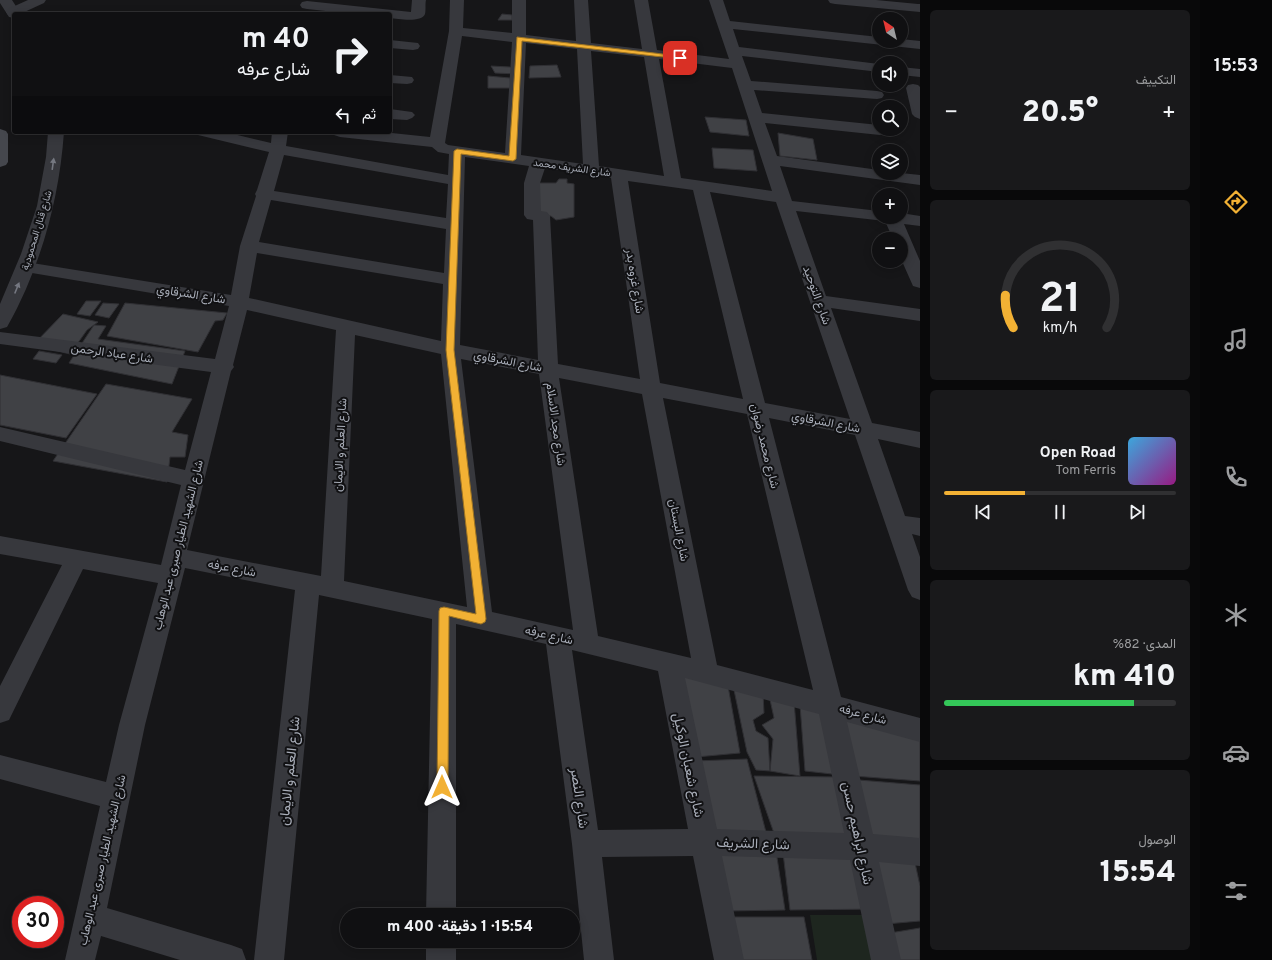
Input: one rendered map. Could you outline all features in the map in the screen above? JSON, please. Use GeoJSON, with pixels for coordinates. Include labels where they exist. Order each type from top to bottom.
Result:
{"type":"FeatureCollection","features":[{"type":"Feature","properties":{"kind":"main road"},"geometry":{"type":"LineString","coordinates":[[0,134],[0,162]]}},
{"type":"Feature","properties":{"kind":"street"},"geometry":{"type":"LineString","coordinates":[[5,0],[13,12]]}},
{"type":"Feature","properties":{"kind":"street"},"geometry":{"type":"LineString","coordinates":[[16,12],[38,0]]}},
{"type":"Feature","properties":{"kind":"street"},"geometry":{"type":"LineString","coordinates":[[392,14],[412,16],[418,14],[419,0]]}},
{"type":"Feature","properties":{"kind":"street"},"geometry":{"type":"LineString","coordinates":[[437,143],[456,31],[457,0]]}},
{"type":"Feature","properties":{"kind":"street"},"geometry":{"type":"LineString","coordinates":[[513,159],[519,39],[519,0]]}},
{"type":"Feature","properties":{"kind":"street"},"geometry":{"type":"LineString","coordinates":[[581,0],[591,170]]}},
{"type":"Feature","properties":{"kind":"street"},"geometry":{"type":"LineString","coordinates":[[641,0],[673,182]]}},
{"type":"Feature","properties":{"kind":"street","name":"شارع التوحيد"},"geometry":{"type":"LineString","coordinates":[[716,0],[784,201],[920,590]]}},
{"type":"Feature","properties":{"kind":"street"},"geometry":{"type":"LineString","coordinates":[[835,0],[918,8]]}},
{"type":"Feature","properties":{"kind":"street"},"geometry":{"type":"LineString","coordinates":[[307,6],[370,12]]}},
{"type":"Feature","properties":{"kind":"street"},"geometry":{"type":"LineString","coordinates":[[724,24],[872,40]]}},
{"type":"Feature","properties":{"kind":"street"},"geometry":{"type":"LineString","coordinates":[[456,31],[651,54],[735,57],[872,67]]}},
{"type":"Feature","properties":{"kind":"street"},"geometry":{"type":"LineString","coordinates":[[392,44],[414,46]]}},
{"type":"Feature","properties":{"kind":"street"},"geometry":{"type":"LineString","coordinates":[[908,44],[920,45]]}},
{"type":"Feature","properties":{"kind":"street"},"geometry":{"type":"LineString","coordinates":[[908,72],[920,73]]}},
{"type":"Feature","properties":{"kind":"street"},"geometry":{"type":"LineString","coordinates":[[392,78],[407,80]]}},
{"type":"Feature","properties":{"kind":"street"},"geometry":{"type":"LineString","coordinates":[[744,85],[877,95]]}},
{"type":"Feature","properties":{"kind":"street"},"geometry":{"type":"LineString","coordinates":[[913,88],[920,114]]}},
{"type":"Feature","properties":{"kind":"street"},"geometry":{"type":"LineString","coordinates":[[392,114],[407,115]]}},
{"type":"Feature","properties":{"kind":"street"},"geometry":{"type":"LineString","coordinates":[[755,116],[872,129]]}},
{"type":"Feature","properties":{"kind":"street","name":"شارع قنال المحمودية"},"geometry":{"type":"LineString","coordinates":[[0,323],[26,267],[47,195],[56,134]]}},
{"type":"Feature","properties":{"kind":"street"},"geometry":{"type":"LineString","coordinates":[[223,134],[279,140],[456,181]]}},
{"type":"Feature","properties":{"kind":"street","name":"شارع الشريف محمد"},"geometry":{"type":"LineString","coordinates":[[358,134],[437,143],[444,149],[700,186],[872,215]]}},
{"type":"Feature","properties":{"kind":"street","name":"شارع الشهيد الطيار صبرى عبد الوهاب"},"geometry":{"type":"LineString","coordinates":[[80,960],[132,725],[224,368],[239,302],[249,246],[279,140]]}},
{"type":"Feature","properties":{"kind":"street"},"geometry":{"type":"LineString","coordinates":[[457,151],[450,350],[481,619]]}},
{"type":"Feature","properties":{"kind":"street"},"geometry":{"type":"LineString","coordinates":[[770,160],[920,180]]}},
{"type":"Feature","properties":{"kind":"street","name":"شارع مجد الاسلام"},"geometry":{"type":"LineString","coordinates":[[538,162],[532,183],[533,215],[541,216],[548,368],[587,644]]}},
{"type":"Feature","properties":{"kind":"street","name":"شارع غزوه بدر"},"geometry":{"type":"LineString","coordinates":[[619,174],[651,388]]}},
{"type":"Feature","properties":{"kind":"street","name":"شارع محمد رضوان"},"geometry":{"type":"LineString","coordinates":[[700,186],[830,705]]}},
{"type":"Feature","properties":{"kind":"street"},"geometry":{"type":"LineString","coordinates":[[263,194],[455,225]]}},
{"type":"Feature","properties":{"kind":"street"},"geometry":{"type":"LineString","coordinates":[[908,219],[920,221]]}},
{"type":"Feature","properties":{"kind":"street"},"geometry":{"type":"LineString","coordinates":[[893,224],[920,282]]}},
{"type":"Feature","properties":{"kind":"street"},"geometry":{"type":"LineString","coordinates":[[249,246],[452,280]]}},
{"type":"Feature","properties":{"kind":"street","name":"شارع الشرقاوي"},"geometry":{"type":"LineString","coordinates":[[26,267],[239,302],[346,328],[450,350],[755,407],[920,440]]}},
{"type":"Feature","properties":{"kind":"street"},"geometry":{"type":"LineString","coordinates":[[819,301],[920,315]]}},
{"type":"Feature","properties":{"kind":"street","name":"شارع العلم و الايمان"},"geometry":{"type":"LineString","coordinates":[[269,960],[320,585],[346,328]]}},
{"type":"Feature","properties":{"kind":"street","name":"شارع عباد الرحمن"},"geometry":{"type":"LineString","coordinates":[[0,338],[224,368]]}},
{"type":"Feature","properties":{"kind":"street","name":"شارع البستان"},"geometry":{"type":"LineString","coordinates":[[651,388],[706,673]]}},
{"type":"Feature","properties":{"kind":"street"},"geometry":{"type":"LineString","coordinates":[[0,434],[194,480]]}},
{"type":"Feature","properties":{"kind":"street"},"geometry":{"type":"LineString","coordinates":[[897,523],[920,527]]}},
{"type":"Feature","properties":{"kind":"street"},"geometry":{"type":"LineString","coordinates":[[0,545],[77,558],[173,566]]}},
{"type":"Feature","properties":{"kind":"street"},"geometry":{"type":"LineString","coordinates":[[0,712],[77,558]]}},
{"type":"Feature","properties":{"kind":"street","name":"شارع عرفه"},"geometry":{"type":"LineString","coordinates":[[173,566],[320,585],[481,619],[557,636],[706,673],[920,730]]}},
{"type":"Feature","properties":{"kind":"street"},"geometry":{"type":"LineString","coordinates":[[441,908],[444,611]]}},
{"type":"Feature","properties":{"kind":"street","name":"شارع النصر"},"geometry":{"type":"LineString","coordinates":[[557,636],[586,844],[599,960]]}},
{"type":"Feature","properties":{"kind":"street","name":"شارع شعبان الوكيل"},"geometry":{"type":"LineString","coordinates":[[669,664],[729,960]]}},
{"type":"Feature","properties":{"kind":"street","name":"شارع ابراهيم حسن"},"geometry":{"type":"LineString","coordinates":[[830,705],[886,960]]}},
{"type":"Feature","properties":{"kind":"street"},"geometry":{"type":"LineString","coordinates":[[0,767],[117,798]]}},
{"type":"Feature","properties":{"kind":"street","name":"شارع الشريف"},"geometry":{"type":"LineString","coordinates":[[586,844],[705,842],[862,847],[920,852]]}},
{"type":"Feature","properties":{"kind":"street"},"geometry":{"type":"LineString","coordinates":[[90,918],[231,960]]}},
{"type":"Feature","properties":{"kind":"street"},"geometry":{"type":"LineString","coordinates":[[441,948],[441,960]]}},
{"type":"Feature","properties":{"kind":"shaded area"},"geometry":{"type":"Polygon","coordinates":[[[810,915],[870,915],[880,960],[817,960],[810,915]]]}},
{"type":"Feature","properties":{"kind":"building"},"geometry":{"type":"Polygon","coordinates":[[[502,14],[512,15],[512,20],[498,20],[502,14]]]}},
{"type":"Feature","properties":{"kind":"building"},"geometry":{"type":"Polygon","coordinates":[[[557,65],[561,77],[529,78],[530,66],[557,65]]]}},
{"type":"Feature","properties":{"kind":"building"},"geometry":{"type":"Polygon","coordinates":[[[491,66],[510,67],[517,74],[495,73],[491,66]]]}},
{"type":"Feature","properties":{"kind":"building"},"geometry":{"type":"Polygon","coordinates":[[[488,76],[510,78],[511,88],[488,88],[488,76]]]}},
{"type":"Feature","properties":{"kind":"building"},"geometry":{"type":"Polygon","coordinates":[[[705,117],[746,120],[749,136],[710,132],[705,117]]]}},
{"type":"Feature","properties":{"kind":"building"},"geometry":{"type":"Polygon","coordinates":[[[778,133],[813,139],[817,160],[780,156],[778,133]]]}},
{"type":"Feature","properties":{"kind":"building"},"geometry":{"type":"Polygon","coordinates":[[[712,148],[753,150],[757,171],[714,168],[712,148]]]}},
{"type":"Feature","properties":{"kind":"building"},"geometry":{"type":"Polygon","coordinates":[[[559,179],[567,179],[567,183],[574,184],[574,217],[556,220],[551,216],[541,216],[532,183],[556,183],[559,179]]]}},
{"type":"Feature","properties":{"kind":"building"},"geometry":{"type":"Polygon","coordinates":[[[86,301],[101,301],[90,316],[77,314],[86,301]]]}},
{"type":"Feature","properties":{"kind":"building"},"geometry":{"type":"Polygon","coordinates":[[[103,303],[119,304],[109,318],[95,315],[103,303]]]}},
{"type":"Feature","properties":{"kind":"building"},"geometry":{"type":"Polygon","coordinates":[[[125,303],[227,313],[223,320],[215,321],[198,352],[107,336],[125,303]]]}},
{"type":"Feature","properties":{"kind":"building"},"geometry":{"type":"Polygon","coordinates":[[[63,314],[98,322],[87,330],[70,354],[33,345],[63,314]]]}},
{"type":"Feature","properties":{"kind":"building"},"geometry":{"type":"Polygon","coordinates":[[[94,325],[106,326],[98,339],[185,351],[172,384],[69,363],[94,325]]]}},
{"type":"Feature","properties":{"kind":"building"},"geometry":{"type":"Polygon","coordinates":[[[39,351],[62,355],[56,363],[33,359],[39,351]]]}},
{"type":"Feature","properties":{"kind":"building"},"geometry":{"type":"Polygon","coordinates":[[[0,375],[97,394],[66,438],[0,425],[0,375]]]}},
{"type":"Feature","properties":{"kind":"building"},"geometry":{"type":"Polygon","coordinates":[[[106,384],[192,399],[172,432],[188,435],[185,457],[170,457],[167,482],[53,461],[106,384]]]}},
{"type":"Feature","properties":{"kind":"building"},"geometry":{"type":"Polygon","coordinates":[[[676,672],[728,686],[740,753],[696,757],[676,672]]]}},
{"type":"Feature","properties":{"kind":"building"},"geometry":{"type":"Polygon","coordinates":[[[734,690],[763,693],[764,713],[753,720],[756,731],[768,738],[770,771],[756,770],[747,752],[734,690]]]}},
{"type":"Feature","properties":{"kind":"building"},"geometry":{"type":"Polygon","coordinates":[[[769,695],[794,701],[800,776],[770,771],[773,739],[762,725],[774,718],[769,695]]]}},
{"type":"Feature","properties":{"kind":"building"},"geometry":{"type":"Polygon","coordinates":[[[800,705],[824,710],[841,775],[805,771],[800,705]]]}},
{"type":"Feature","properties":{"kind":"building"},"geometry":{"type":"Polygon","coordinates":[[[839,713],[920,736],[920,781],[853,776],[839,713]]]}},
{"type":"Feature","properties":{"kind":"building"},"geometry":{"type":"Polygon","coordinates":[[[747,759],[767,836],[712,835],[695,761],[747,759]]]}},
{"type":"Feature","properties":{"kind":"building"},"geometry":{"type":"Polygon","coordinates":[[[754,776],[838,777],[851,840],[776,839],[754,776]]]}},
{"type":"Feature","properties":{"kind":"building"},"geometry":{"type":"Polygon","coordinates":[[[859,780],[920,785],[920,839],[868,835],[859,780]]]}},
{"type":"Feature","properties":{"kind":"building"},"geometry":{"type":"Polygon","coordinates":[[[712,848],[776,851],[785,910],[728,911],[712,848]]]}},
{"type":"Feature","properties":{"kind":"building"},"geometry":{"type":"Polygon","coordinates":[[[783,853],[856,857],[875,909],[790,910],[783,853]]]}},
{"type":"Feature","properties":{"kind":"building"},"geometry":{"type":"Polygon","coordinates":[[[869,855],[914,858],[920,886],[920,921],[886,924],[869,855]]]}},
{"type":"Feature","properties":{"kind":"building"},"geometry":{"type":"Polygon","coordinates":[[[726,917],[804,917],[812,960],[735,960],[726,917]]]}},
{"type":"Feature","properties":{"kind":"building"},"geometry":{"type":"Polygon","coordinates":[[[920,928],[920,960],[897,960],[890,933],[920,928]]]}},
{"type":"Feature","properties":{"kind":"route"},"geometry":{"type":"LineString","coordinates":[[442,787],[444,611],[481,619],[450,350],[457,151],[513,159],[519,39],[680,58]]}}]}
